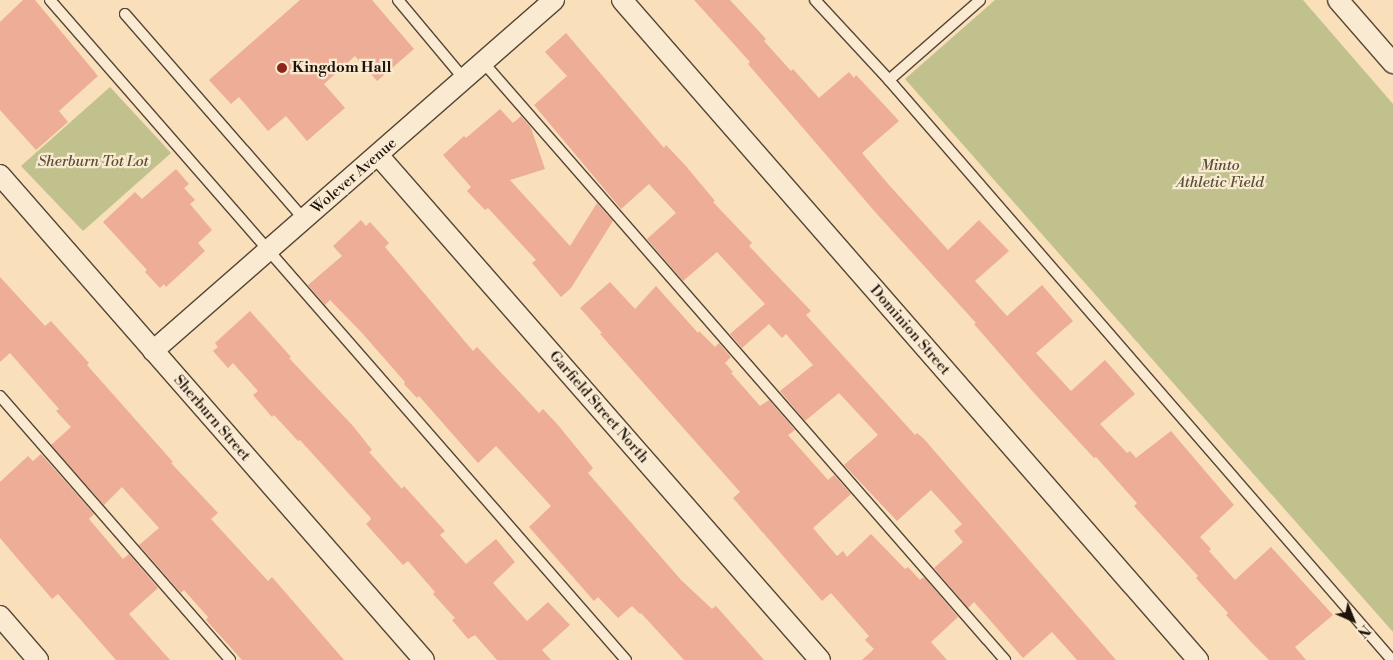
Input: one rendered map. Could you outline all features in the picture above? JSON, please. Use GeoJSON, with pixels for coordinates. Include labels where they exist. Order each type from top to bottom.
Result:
{"type":"FeatureCollection","features":[{"type":"Feature","properties":{"kind":"street","name":"Wolever Avenue"},"geometry":{"type":"LineString","coordinates":[[154,351],[554,0]]}},
{"type":"Feature","properties":{"kind":"street","name":"Dominion Street"},"geometry":{"type":"LineString","coordinates":[[622,0],[1198,660]]}},
{"type":"Feature","properties":{"kind":"street"},"geometry":{"type":"LineString","coordinates":[[1338,0],[1393,64]]}},
{"type":"Feature","properties":{"kind":"street","name":"Garfield Street North"},"geometry":{"type":"LineString","coordinates":[[378,155],[820,660]]}},
{"type":"Feature","properties":{"kind":"street","name":"Sherburn Street"},"geometry":{"type":"LineString","coordinates":[[0,175],[424,660]]}},
{"type":"Feature","properties":{"kind":"street"},"geometry":{"type":"LineString","coordinates":[[0,616],[38,660]]}},
{"type":"Feature","properties":{"kind":"lane"},"geometry":{"type":"LineString","coordinates":[[50,0],[626,660]]}},
{"type":"Feature","properties":{"kind":"lane"},"geometry":{"type":"LineString","coordinates":[[398,0],[464,79]]}},
{"type":"Feature","properties":{"kind":"lane"},"geometry":{"type":"LineString","coordinates":[[815,0],[888,80],[1392,660]]}},
{"type":"Feature","properties":{"kind":"lane"},"geometry":{"type":"LineString","coordinates":[[888,80],[980,0]]}},
{"type":"Feature","properties":{"kind":"lane"},"geometry":{"type":"LineString","coordinates":[[125,14],[304,219]]}},
{"type":"Feature","properties":{"kind":"lane"},"geometry":{"type":"LineString","coordinates":[[482,62],[1005,660]]}},
{"type":"Feature","properties":{"kind":"lane"},"geometry":{"type":"LineString","coordinates":[[0,396],[230,660]]}},
{"type":"Feature","properties":{"kind":"green space","name":"Minto Athletic Field"},"geometry":{"type":"Polygon","coordinates":[[[995,0],[1303,0],[1393,104],[1393,632],[905,79],[995,0]]]}},
{"type":"Feature","properties":{"kind":"green space","name":"Sherburn Tot Lot"},"geometry":{"type":"Polygon","coordinates":[[[110,87],[171,153],[83,231],[21,166],[110,87]]]}},
{"type":"Feature","properties":{"kind":"building"},"geometry":{"type":"Polygon","coordinates":[[[23,0],[35,0],[98,76],[59,111],[68,122],[36,150],[0,110],[0,22],[23,0]]]}},
{"type":"Feature","properties":{"kind":"building","name":"Kingdom Hall"},"geometry":{"type":"Polygon","coordinates":[[[300,0],[372,0],[414,49],[377,81],[355,56],[324,84],[345,108],[307,141],[286,116],[268,131],[239,97],[231,104],[209,80],[300,0]]]}},
{"type":"Feature","properties":{"kind":"building"},"geometry":{"type":"Polygon","coordinates":[[[694,0],[730,0],[766,39],[764,41],[791,71],[793,69],[819,98],[849,72],[854,78],[856,75],[888,109],[899,121],[862,153],[889,185],[948,250],[979,220],[1009,251],[975,281],[1007,316],[1042,285],[1073,321],[1036,353],[1071,391],[1105,360],[1135,394],[1100,424],[1127,453],[1130,451],[1136,458],[1171,431],[1234,505],[1200,537],[1211,549],[1209,551],[1235,580],[1271,547],[1333,615],[1295,647],[1306,660],[1269,660],[1226,615],[1228,613],[1196,578],[1198,576],[1134,506],[1137,503],[1096,457],[1094,458],[1034,393],[974,324],[976,323],[876,213],[748,64],[750,62],[694,0]]]}},
{"type":"Feature","properties":{"kind":"building"},"geometry":{"type":"Polygon","coordinates":[[[566,33],[664,148],[666,145],[685,165],[715,201],[713,202],[752,243],[749,246],[811,311],[806,315],[915,435],[917,433],[924,439],[1116,660],[1077,660],[1052,632],[1023,658],[974,602],[968,608],[934,568],[963,542],[954,531],[962,524],[931,490],[897,521],[844,465],[878,435],[839,393],[805,421],[780,391],[813,365],[786,334],[782,338],[769,324],[742,348],[730,334],[765,304],[717,252],[683,281],[647,239],[676,213],[649,184],[621,209],[534,105],[567,76],[545,52],[566,33]]]}},
{"type":"Feature","properties":{"kind":"building"},"geometry":{"type":"Polygon","coordinates":[[[500,109],[513,123],[521,116],[531,128],[545,169],[510,180],[570,246],[597,203],[613,221],[571,288],[561,297],[532,263],[536,260],[488,208],[485,210],[467,191],[471,187],[443,155],[464,136],[466,138],[500,109]]]}},
{"type":"Feature","properties":{"kind":"building"},"geometry":{"type":"Polygon","coordinates":[[[176,169],[189,184],[184,188],[195,200],[190,204],[212,230],[198,243],[205,251],[166,287],[164,284],[160,288],[145,272],[147,270],[103,222],[135,192],[142,199],[176,169]]]}},
{"type":"Feature","properties":{"kind":"building"},"geometry":{"type":"Polygon","coordinates":[[[361,220],[366,226],[370,222],[389,243],[385,247],[473,351],[477,347],[539,413],[543,409],[558,425],[593,468],[588,473],[681,580],[712,609],[716,606],[764,660],[684,660],[641,613],[632,606],[618,618],[598,597],[594,601],[529,527],[551,506],[496,446],[478,463],[419,396],[417,398],[404,384],[405,382],[362,333],[330,300],[325,305],[308,285],[342,256],[333,246],[361,220]]]}},
{"type":"Feature","properties":{"kind":"building"},"geometry":{"type":"Polygon","coordinates":[[[0,277],[45,326],[51,321],[89,363],[87,365],[173,462],[171,463],[218,513],[211,519],[268,581],[272,577],[344,660],[242,660],[206,620],[208,617],[184,590],[181,593],[139,545],[159,528],[122,487],[104,505],[51,445],[71,427],[56,411],[59,409],[10,353],[0,362],[0,277]]]}},
{"type":"Feature","properties":{"kind":"building"},"geometry":{"type":"Polygon","coordinates":[[[610,282],[635,309],[656,286],[698,333],[699,331],[715,347],[719,343],[731,357],[725,363],[733,372],[731,373],[760,406],[769,400],[795,430],[788,435],[828,480],[834,475],[851,494],[813,528],[837,556],[843,551],[847,557],[871,534],[905,569],[908,567],[920,580],[924,577],[958,617],[931,642],[947,660],[862,660],[874,649],[865,640],[869,636],[831,593],[822,601],[733,498],[740,492],[600,334],[602,333],[580,308],[610,282]]]}},
{"type":"Feature","properties":{"kind":"building"},"geometry":{"type":"Polygon","coordinates":[[[250,311],[291,357],[289,358],[353,426],[372,450],[369,452],[402,489],[404,486],[445,531],[440,535],[466,564],[496,539],[515,562],[493,583],[527,621],[548,602],[570,625],[542,650],[551,660],[497,660],[475,635],[468,639],[452,620],[455,618],[433,594],[435,592],[408,561],[403,565],[366,524],[371,519],[370,517],[300,440],[298,441],[274,415],[272,417],[253,395],[258,391],[233,363],[228,368],[213,351],[218,347],[215,343],[250,311]]]}},
{"type":"Feature","properties":{"kind":"building"},"geometry":{"type":"Polygon","coordinates":[[[41,454],[94,514],[89,519],[123,559],[129,554],[158,588],[129,614],[170,660],[116,660],[58,594],[52,599],[0,538],[0,482],[28,456],[33,461],[41,454]]]}},
{"type":"Feature","properties":{"kind":"place","name":"Kingdom Hall"},"geometry":{"type":"Point","coordinates":[282,68]}}]}
